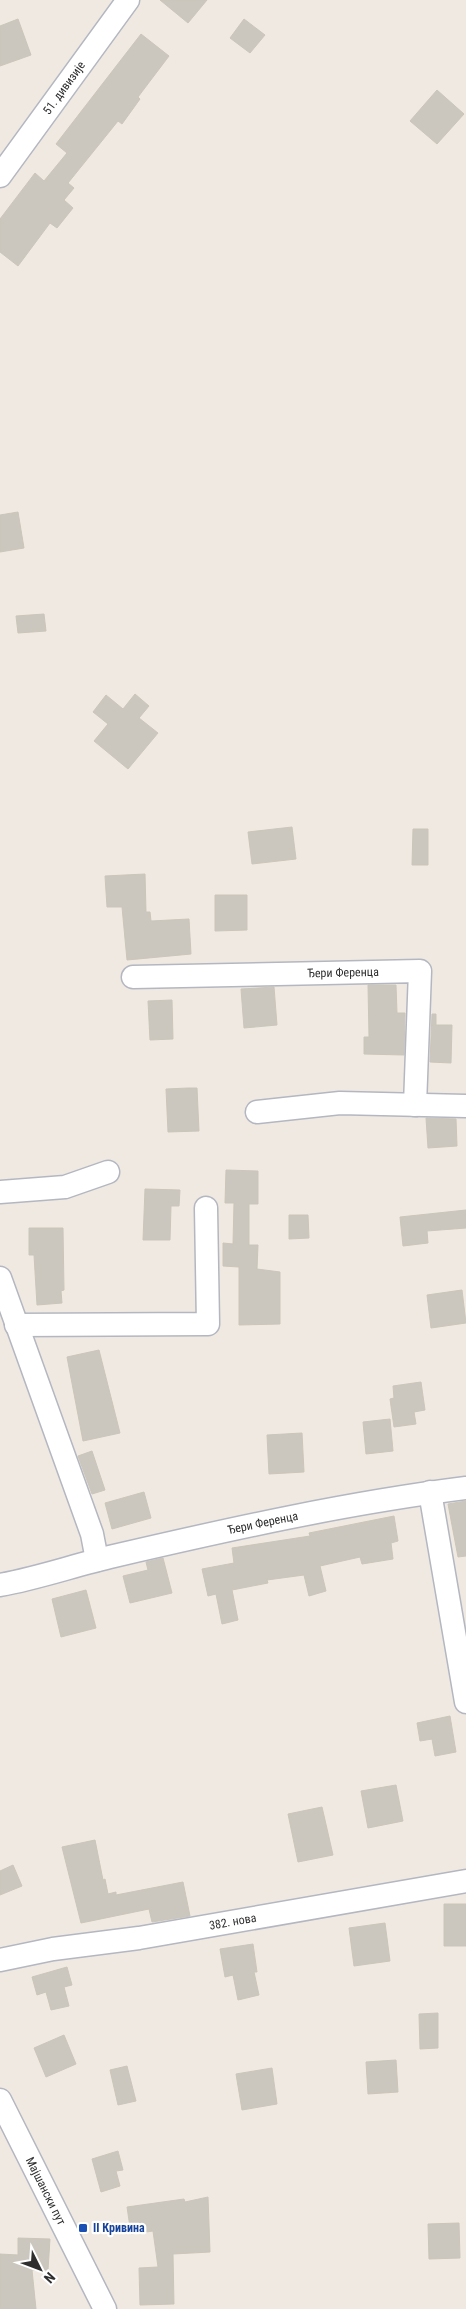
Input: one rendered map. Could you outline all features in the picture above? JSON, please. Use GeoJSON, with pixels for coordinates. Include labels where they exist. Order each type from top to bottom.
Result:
{"type":"FeatureCollection","features":[{"type":"Feature","properties":{"kind":"street","name":"51. дивизије"},"geometry":{"type":"LineString","coordinates":[[0,176],[128,0]]}},
{"type":"Feature","properties":{"kind":"street","name":"Ђери Ференца"},"geometry":{"type":"LineString","coordinates":[[133,977],[420,971],[415,1105]]}},
{"type":"Feature","properties":{"kind":"street"},"geometry":{"type":"LineString","coordinates":[[257,1112],[340,1103],[466,1106]]}},
{"type":"Feature","properties":{"kind":"street"},"geometry":{"type":"LineString","coordinates":[[0,1192],[65,1187],[108,1172]]}},
{"type":"Feature","properties":{"kind":"street"},"geometry":{"type":"LineString","coordinates":[[16,1325],[208,1324],[206,1208]]}},
{"type":"Feature","properties":{"kind":"street"},"geometry":{"type":"LineString","coordinates":[[0,1278],[92,1534],[97,1560]]}},
{"type":"Feature","properties":{"kind":"street","name":"Ђери Ференца"},"geometry":{"type":"LineString","coordinates":[[0,1585],[38,1578],[97,1560],[245,1526],[430,1492],[466,1488]]}},
{"type":"Feature","properties":{"kind":"street"},"geometry":{"type":"LineString","coordinates":[[430,1492],[466,1702]]}},
{"type":"Feature","properties":{"kind":"street","name":"382. нова"},"geometry":{"type":"LineString","coordinates":[[0,1960],[53,1949],[139,1938],[466,1881]]}},
{"type":"Feature","properties":{"kind":"street","name":"Мајшански пут"},"geometry":{"type":"LineString","coordinates":[[0,2100],[105,2309]]}},
{"type":"Feature","properties":{"kind":"building"},"geometry":{"type":"Polygon","coordinates":[[[160,0],[207,0],[188,23],[160,0]]]}},
{"type":"Feature","properties":{"kind":"building"},"geometry":{"type":"Polygon","coordinates":[[[18,19],[31,55],[0,66],[0,26],[18,19]]]}},
{"type":"Feature","properties":{"kind":"building"},"geometry":{"type":"Polygon","coordinates":[[[244,19],[265,35],[250,53],[230,38],[244,19]]]}},
{"type":"Feature","properties":{"kind":"building"},"geometry":{"type":"Polygon","coordinates":[[[141,34],[169,56],[138,97],[140,99],[122,124],[118,121],[68,183],[74,188],[64,200],[73,208],[57,228],[50,223],[18,266],[0,252],[0,219],[35,173],[44,181],[67,153],[56,144],[141,34]]]}},
{"type":"Feature","properties":{"kind":"building"},"geometry":{"type":"Polygon","coordinates":[[[437,90],[464,114],[437,144],[410,121],[437,90]]]}},
{"type":"Feature","properties":{"kind":"building"},"geometry":{"type":"Polygon","coordinates":[[[18,512],[24,548],[0,552],[0,515],[18,512]]]}},
{"type":"Feature","properties":{"kind":"building"},"geometry":{"type":"Polygon","coordinates":[[[44,614],[46,631],[18,633],[16,616],[44,614]]]}},
{"type":"Feature","properties":{"kind":"building"},"geometry":{"type":"Polygon","coordinates":[[[135,694],[149,706],[139,718],[158,733],[128,769],[94,741],[108,724],[93,712],[106,695],[123,709],[135,694]]]}},
{"type":"Feature","properties":{"kind":"building"},"geometry":{"type":"Polygon","coordinates":[[[292,827],[296,859],[252,864],[248,832],[292,827]]]}},
{"type":"Feature","properties":{"kind":"building"},"geometry":{"type":"Polygon","coordinates":[[[413,829],[428,829],[428,865],[412,865],[413,829]]]}},
{"type":"Feature","properties":{"kind":"building"},"geometry":{"type":"Polygon","coordinates":[[[145,874],[146,912],[150,912],[151,921],[189,919],[191,954],[127,960],[122,907],[107,907],[105,876],[145,874]]]}},
{"type":"Feature","properties":{"kind":"building"},"geometry":{"type":"Polygon","coordinates":[[[215,895],[247,895],[247,930],[215,931],[215,895]]]}},
{"type":"Feature","properties":{"kind":"building"},"geometry":{"type":"Polygon","coordinates":[[[368,985],[396,985],[397,1013],[405,1013],[404,1055],[364,1054],[364,1037],[369,1037],[368,985]]]}},
{"type":"Feature","properties":{"kind":"building"},"geometry":{"type":"Polygon","coordinates":[[[274,987],[277,1025],[244,1028],[241,989],[274,987]]]}},
{"type":"Feature","properties":{"kind":"building"},"geometry":{"type":"Polygon","coordinates":[[[172,1000],[173,1039],[150,1040],[148,1001],[172,1000]]]}},
{"type":"Feature","properties":{"kind":"building"},"geometry":{"type":"Polygon","coordinates":[[[432,1014],[436,1014],[436,1025],[452,1025],[451,1063],[430,1062],[432,1014]]]}},
{"type":"Feature","properties":{"kind":"building"},"geometry":{"type":"Polygon","coordinates":[[[197,1088],[199,1131],[168,1132],[166,1089],[197,1088]]]}},
{"type":"Feature","properties":{"kind":"building"},"geometry":{"type":"Polygon","coordinates":[[[426,1118],[456,1119],[457,1146],[428,1148],[426,1118]]]}},
{"type":"Feature","properties":{"kind":"building"},"geometry":{"type":"Polygon","coordinates":[[[226,1170],[258,1171],[258,1204],[249,1204],[249,1245],[258,1245],[257,1269],[280,1272],[280,1324],[239,1325],[239,1267],[223,1266],[223,1243],[233,1244],[234,1203],[225,1203],[226,1170]]]}},
{"type":"Feature","properties":{"kind":"building"},"geometry":{"type":"Polygon","coordinates":[[[145,1189],[180,1190],[179,1206],[171,1206],[170,1240],[143,1240],[145,1189]]]}},
{"type":"Feature","properties":{"kind":"building"},"geometry":{"type":"Polygon","coordinates":[[[466,1210],[466,1228],[427,1231],[428,1243],[403,1246],[400,1217],[466,1210]]]}},
{"type":"Feature","properties":{"kind":"building"},"geometry":{"type":"Polygon","coordinates":[[[289,1215],[308,1215],[309,1238],[289,1239],[289,1215]]]}},
{"type":"Feature","properties":{"kind":"building"},"geometry":{"type":"Polygon","coordinates":[[[29,1228],[63,1228],[64,1290],[61,1291],[62,1303],[37,1305],[34,1255],[29,1255],[29,1228]]]}},
{"type":"Feature","properties":{"kind":"building"},"geometry":{"type":"Polygon","coordinates":[[[462,1290],[466,1323],[431,1328],[427,1295],[462,1290]]]}},
{"type":"Feature","properties":{"kind":"building"},"geometry":{"type":"Polygon","coordinates":[[[99,1350],[120,1433],[83,1441],[67,1357],[99,1350]]]}},
{"type":"Feature","properties":{"kind":"building"},"geometry":{"type":"Polygon","coordinates":[[[421,1382],[425,1410],[414,1412],[416,1424],[394,1427],[390,1399],[394,1398],[393,1386],[421,1382]]]}},
{"type":"Feature","properties":{"kind":"building"},"geometry":{"type":"Polygon","coordinates":[[[390,1419],[393,1451],[366,1454],[363,1422],[390,1419]]]}},
{"type":"Feature","properties":{"kind":"building"},"geometry":{"type":"Polygon","coordinates":[[[302,1433],[304,1472],[269,1474],[267,1435],[302,1433]]]}},
{"type":"Feature","properties":{"kind":"building"},"geometry":{"type":"Polygon","coordinates":[[[92,1451],[105,1490],[92,1494],[78,1456],[92,1451]]]}},
{"type":"Feature","properties":{"kind":"building"},"geometry":{"type":"Polygon","coordinates":[[[144,1492],[151,1518],[112,1529],[105,1503],[144,1492]]]}},
{"type":"Feature","properties":{"kind":"building"},"geometry":{"type":"Polygon","coordinates":[[[466,1501],[466,1556],[458,1557],[448,1504],[466,1501]]]}},
{"type":"Feature","properties":{"kind":"building"},"geometry":{"type":"Polygon","coordinates":[[[394,1516],[398,1541],[391,1543],[393,1559],[362,1564],[360,1557],[320,1566],[326,1591],[309,1596],[304,1575],[267,1580],[268,1583],[232,1590],[238,1620],[222,1624],[216,1594],[208,1596],[202,1569],[234,1563],[232,1548],[310,1536],[309,1533],[394,1516]]]}},
{"type":"Feature","properties":{"kind":"building"},"geometry":{"type":"Polygon","coordinates":[[[163,1558],[172,1593],[130,1603],[123,1576],[148,1570],[146,1562],[163,1558]]]}},
{"type":"Feature","properties":{"kind":"building"},"geometry":{"type":"Polygon","coordinates":[[[86,1590],[96,1628],[61,1637],[52,1599],[86,1590]]]}},
{"type":"Feature","properties":{"kind":"building"},"geometry":{"type":"Polygon","coordinates":[[[450,1716],[456,1752],[435,1756],[432,1739],[420,1741],[417,1723],[450,1716]]]}},
{"type":"Feature","properties":{"kind":"building"},"geometry":{"type":"Polygon","coordinates":[[[396,1785],[403,1821],[368,1828],[361,1791],[396,1785]]]}},
{"type":"Feature","properties":{"kind":"building"},"geometry":{"type":"Polygon","coordinates":[[[322,1807],[333,1855],[298,1862],[288,1814],[322,1807]]]}},
{"type":"Feature","properties":{"kind":"building"},"geometry":{"type":"Polygon","coordinates":[[[95,1840],[103,1880],[105,1879],[108,1894],[116,1892],[116,1895],[183,1882],[190,1916],[152,1922],[149,1909],[81,1923],[62,1847],[95,1840]]]}},
{"type":"Feature","properties":{"kind":"building"},"geometry":{"type":"Polygon","coordinates":[[[13,1865],[22,1886],[0,1895],[0,1871],[13,1865]]]}},
{"type":"Feature","properties":{"kind":"building"},"geometry":{"type":"Polygon","coordinates":[[[444,1904],[466,1904],[466,1946],[444,1946],[444,1904]]]}},
{"type":"Feature","properties":{"kind":"building"},"geometry":{"type":"Polygon","coordinates":[[[385,1923],[390,1961],[354,1966],[349,1928],[385,1923]]]}},
{"type":"Feature","properties":{"kind":"building"},"geometry":{"type":"Polygon","coordinates":[[[253,1944],[257,1972],[254,1972],[259,1995],[238,2000],[233,1975],[225,1977],[220,1949],[253,1944]]]}},
{"type":"Feature","properties":{"kind":"building"},"geometry":{"type":"Polygon","coordinates":[[[67,1967],[72,1985],[64,1987],[69,2006],[51,2010],[46,1992],[37,1995],[32,1977],[67,1967]]]}},
{"type":"Feature","properties":{"kind":"building"},"geometry":{"type":"Polygon","coordinates":[[[438,2013],[438,2048],[420,2049],[419,2014],[438,2013]]]}},
{"type":"Feature","properties":{"kind":"building"},"geometry":{"type":"Polygon","coordinates":[[[64,2035],[76,2064],[46,2077],[34,2048],[64,2035]]]}},
{"type":"Feature","properties":{"kind":"building"},"geometry":{"type":"Polygon","coordinates":[[[396,2060],[398,2092],[368,2094],[366,2062],[396,2060]]]}},
{"type":"Feature","properties":{"kind":"building"},"geometry":{"type":"Polygon","coordinates":[[[127,2066],[136,2101],[118,2105],[110,2070],[127,2066]]]}},
{"type":"Feature","properties":{"kind":"building"},"geometry":{"type":"Polygon","coordinates":[[[272,2068],[277,2104],[242,2110],[236,2074],[272,2068]]]}},
{"type":"Feature","properties":{"kind":"building"},"geometry":{"type":"Polygon","coordinates":[[[118,2151],[123,2170],[116,2171],[120,2186],[101,2192],[92,2159],[118,2151]]]}},
{"type":"Feature","properties":{"kind":"building"},"geometry":{"type":"Polygon","coordinates":[[[208,2197],[210,2252],[173,2254],[174,2304],[140,2305],[139,2268],[158,2267],[153,2231],[131,2234],[127,2207],[184,2199],[185,2202],[208,2197]]]}},
{"type":"Feature","properties":{"kind":"building"},"geometry":{"type":"Polygon","coordinates":[[[459,2223],[460,2258],[429,2259],[428,2224],[459,2223]]]}},
{"type":"Feature","properties":{"kind":"building"},"geometry":{"type":"Polygon","coordinates":[[[18,2238],[50,2239],[48,2270],[32,2270],[36,2309],[0,2309],[0,2254],[18,2255],[18,2238]]]}},
{"type":"Feature","properties":{"kind":"place","name":"II Кривина"},"geometry":{"type":"Point","coordinates":[83,2228]}}]}
